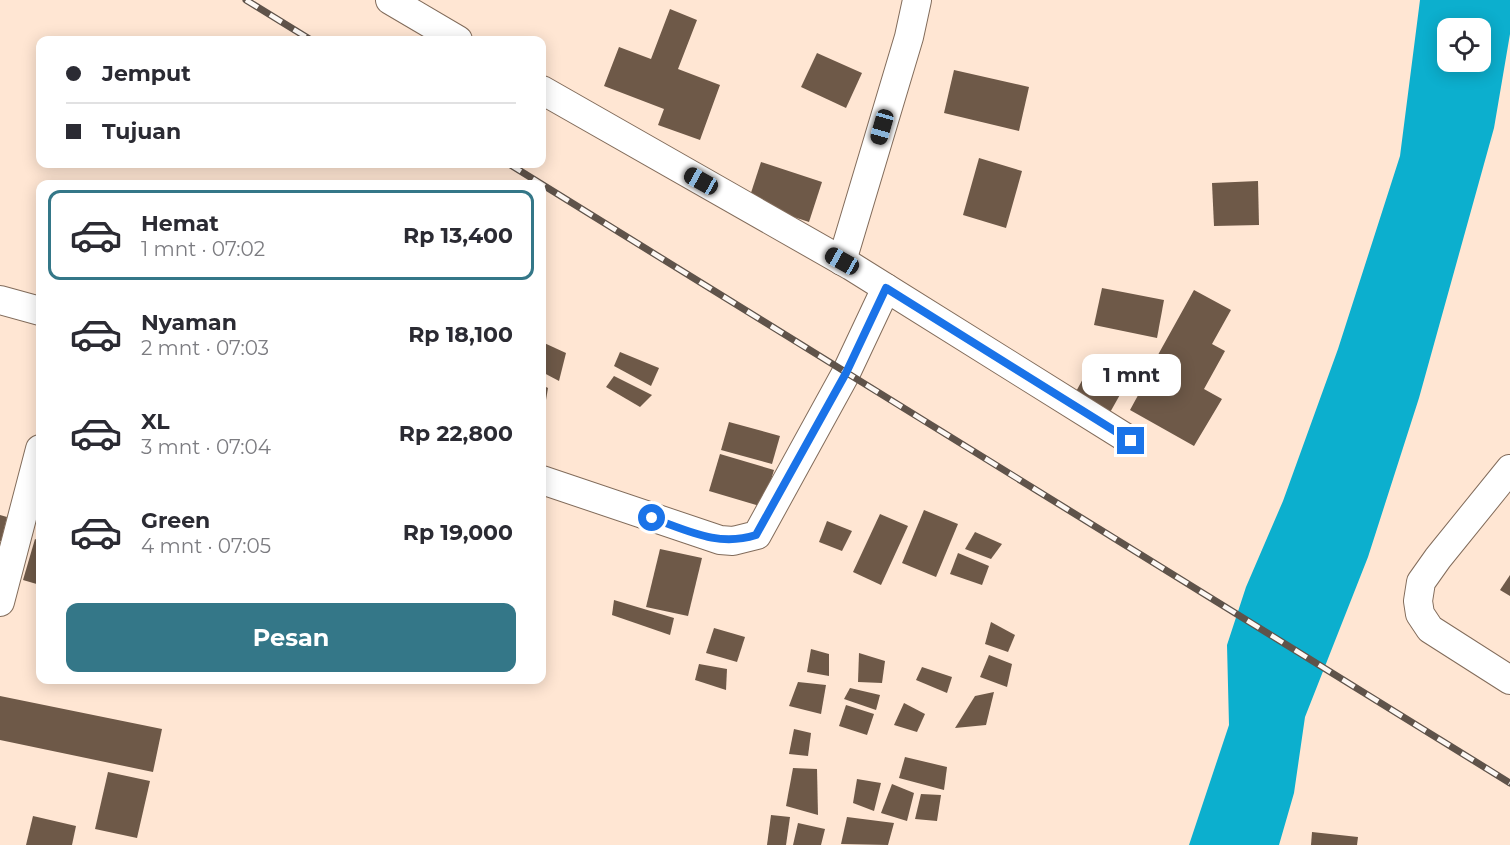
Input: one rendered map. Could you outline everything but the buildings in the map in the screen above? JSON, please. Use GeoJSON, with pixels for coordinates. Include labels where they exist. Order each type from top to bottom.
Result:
{"type":"FeatureCollection","features":[{"type":"Feature","properties":{"kind":"street"},"geometry":{"type":"LineString","coordinates":[[390,0],[451,36]]}},
{"type":"Feature","properties":{"kind":"street"},"geometry":{"type":"LineString","coordinates":[[842,261],[909,37],[917,0]]}},
{"type":"Feature","properties":{"kind":"street"},"geometry":{"type":"LineString","coordinates":[[546,92],[842,261],[1131,441]]}},
{"type":"Feature","properties":{"kind":"street"},"geometry":{"type":"LineString","coordinates":[[546,481],[720,540],[733,541],[756,535],[856,353],[886,288]]}},
{"type":"Feature","properties":{"kind":"street"},"geometry":{"type":"LineString","coordinates":[[0,300],[36,310]]}},
{"type":"Feature","properties":{"kind":"street"},"geometry":{"type":"LineString","coordinates":[[0,602],[36,464]]}},
{"type":"Feature","properties":{"kind":"street"},"geometry":{"type":"LineString","coordinates":[[1510,469],[1421,582],[1418,601],[1420,614],[1430,629],[1510,680]]}},
{"type":"Feature","properties":{"kind":"water"},"geometry":{"type":"Polygon","coordinates":[[[1420,0],[1510,0],[1510,34],[1494,128],[1419,398],[1368,557],[1305,717],[1294,793],[1279,845],[1189,845],[1229,725],[1227,645],[1246,587],[1283,501],[1338,349],[1400,156],[1420,0]]]}},
{"type":"Feature","properties":{"kind":"railway"},"geometry":{"type":"LineString","coordinates":[[246,0],[304,36]]}},
{"type":"Feature","properties":{"kind":"railway"},"geometry":{"type":"LineString","coordinates":[[515,168],[535,180]]}},
{"type":"Feature","properties":{"kind":"railway"},"geometry":{"type":"LineString","coordinates":[[546,187],[1510,783]]}},
{"type":"Feature","properties":{"kind":"route"},"geometry":{"type":"LineString","coordinates":[[652,518],[720,540],[733,541],[756,535],[846,373],[886,288],[1131,441]]}}]}
